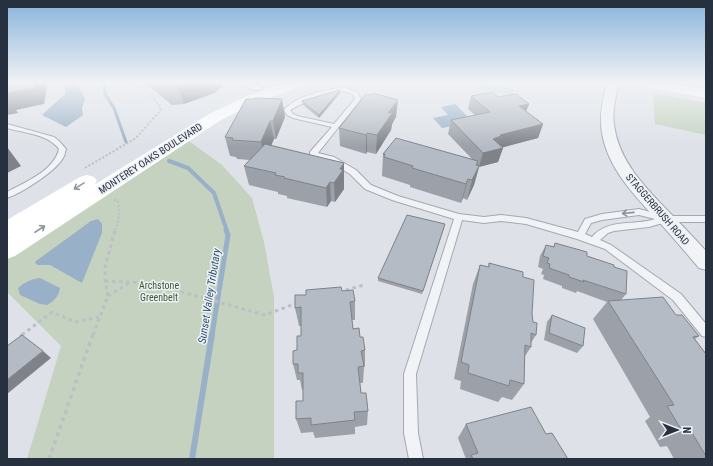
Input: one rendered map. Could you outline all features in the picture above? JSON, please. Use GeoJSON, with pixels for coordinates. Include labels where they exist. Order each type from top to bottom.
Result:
{"type":"FeatureCollection","features":[{"type":"Feature","properties":{"kind":"street","name":"MONTEREY OAKS BOULEVARD"},"geometry":{"type":"LineString","coordinates":[[7,230],[215,104]]}},
{"type":"Feature","properties":{"kind":"street","name":"MONTEREY OAKS BOULEVARD"},"geometry":{"type":"LineString","coordinates":[[7,250],[198,126],[243,104]]}},
{"type":"Feature","properties":{"kind":"street","name":"STAGGERBRUSH ROAD"},"geometry":{"type":"LineString","coordinates":[[609,104],[607,112],[608,130],[614,151],[629,177],[706,263]]}},
{"type":"Feature","properties":{"kind":"lane"},"geometry":{"type":"LineString","coordinates":[[294,104],[287,110],[289,114],[295,117],[336,126]]}},
{"type":"Feature","properties":{"kind":"lane"},"geometry":{"type":"LineString","coordinates":[[354,104],[313,154],[331,159],[353,172],[368,187],[395,198],[459,217],[484,220],[501,218],[514,219],[580,236],[608,247],[677,298],[706,332]]}},
{"type":"Feature","properties":{"kind":"lane"},"geometry":{"type":"LineString","coordinates":[[7,126],[46,137],[59,143],[62,150],[60,159],[44,174],[7,195]]}},
{"type":"Feature","properties":{"kind":"lane"},"geometry":{"type":"LineString","coordinates":[[580,236],[588,221],[602,217],[639,212],[666,219],[706,219]]}},
{"type":"Feature","properties":{"kind":"lane"},"geometry":{"type":"LineString","coordinates":[[416,459],[411,433],[410,374],[459,217]]}},
{"type":"Feature","properties":{"kind":"lane"},"geometry":{"type":"LineString","coordinates":[[594,241],[597,236],[615,226],[649,224],[666,219]]}},
{"type":"Feature","properties":{"kind":"path"},"geometry":{"type":"LineString","coordinates":[[83,169],[142,133],[144,128],[160,113],[161,108],[158,104]]}},
{"type":"Feature","properties":{"kind":"path"},"geometry":{"type":"LineString","coordinates":[[49,459],[79,372],[108,296],[108,288],[104,281],[106,264],[120,215],[117,200],[109,201]]}},
{"type":"Feature","properties":{"kind":"path"},"geometry":{"type":"LineString","coordinates":[[104,281],[149,283],[186,292],[224,305],[265,315],[301,302]]}},
{"type":"Feature","properties":{"kind":"path"},"geometry":{"type":"LineString","coordinates":[[108,296],[129,283]]}},
{"type":"Feature","properties":{"kind":"path"},"geometry":{"type":"LineString","coordinates":[[336,292],[364,284]]}},
{"type":"Feature","properties":{"kind":"path"},"geometry":{"type":"LineString","coordinates":[[18,338],[52,312],[75,322],[100,317]]}},
{"type":"Feature","properties":{"kind":"green space"},"geometry":{"type":"Polygon","coordinates":[[[654,104],[706,104],[706,135],[655,124],[654,104]]]}},
{"type":"Feature","properties":{"kind":"green space","name":"Archstone Greenbelt"},"geometry":{"type":"Polygon","coordinates":[[[186,139],[222,165],[252,198],[264,242],[274,297],[274,459],[27,459],[61,346],[7,292],[7,256],[186,139]]]}},
{"type":"Feature","properties":{"kind":"water"},"geometry":{"type":"Polygon","coordinates":[[[54,104],[83,104],[83,115],[66,127],[42,115],[54,104]]]}},
{"type":"Feature","properties":{"kind":"water"},"geometry":{"type":"Polygon","coordinates":[[[455,104],[473,122],[442,128],[433,118],[448,115],[441,107],[455,104]]]}},
{"type":"Feature","properties":{"kind":"water"},"geometry":{"type":"Polygon","coordinates":[[[98,219],[102,224],[102,233],[82,283],[50,265],[38,265],[35,263],[91,221],[98,219]]]}},
{"type":"Feature","properties":{"kind":"water"},"geometry":{"type":"Polygon","coordinates":[[[40,278],[60,288],[56,298],[47,305],[40,304],[20,295],[18,288],[28,281],[40,278]]]}},
{"type":"Feature","properties":{"kind":"building"},"geometry":{"type":"Polygon","coordinates":[[[243,104],[280,104],[273,121],[270,121],[261,142],[232,140],[233,138],[225,137],[243,104]]]}},
{"type":"Feature","properties":{"kind":"building"},"geometry":{"type":"Polygon","coordinates":[[[305,104],[328,104],[319,115],[305,104]]]}},
{"type":"Feature","properties":{"kind":"building"},"geometry":{"type":"Polygon","coordinates":[[[358,104],[395,104],[388,113],[393,112],[377,135],[367,133],[366,135],[339,128],[358,104]]]}},
{"type":"Feature","properties":{"kind":"building"},"geometry":{"type":"Polygon","coordinates":[[[480,104],[529,104],[519,106],[543,124],[500,135],[501,136],[493,139],[503,148],[483,153],[451,120],[490,112],[480,104]]]}},
{"type":"Feature","properties":{"kind":"building"},"geometry":{"type":"Polygon","coordinates":[[[396,138],[478,161],[476,165],[479,166],[472,180],[468,179],[466,184],[412,168],[413,166],[384,157],[385,154],[383,154],[396,138]]]}},
{"type":"Feature","properties":{"kind":"building"},"geometry":{"type":"Polygon","coordinates":[[[265,144],[344,163],[340,169],[343,170],[334,183],[330,182],[326,188],[284,178],[285,177],[275,175],[276,173],[244,166],[265,144]]]}},
{"type":"Feature","properties":{"kind":"building"},"geometry":{"type":"Polygon","coordinates":[[[407,215],[445,224],[423,291],[378,278],[407,215]]]}},
{"type":"Feature","properties":{"kind":"building"},"geometry":{"type":"Polygon","coordinates":[[[555,243],[587,252],[587,256],[627,271],[626,294],[569,277],[569,275],[549,268],[550,264],[547,263],[549,258],[543,256],[546,245],[554,247],[555,243]]]}},
{"type":"Feature","properties":{"kind":"building"},"geometry":{"type":"Polygon","coordinates":[[[489,263],[523,272],[523,277],[534,280],[532,314],[533,322],[537,323],[536,335],[531,333],[531,347],[525,345],[524,384],[510,380],[509,386],[468,373],[469,365],[461,362],[480,265],[489,267],[489,263]]]}},
{"type":"Feature","properties":{"kind":"building"},"geometry":{"type":"Polygon","coordinates":[[[341,287],[342,291],[353,290],[355,301],[350,302],[353,329],[359,328],[360,337],[363,337],[365,350],[361,351],[364,366],[358,367],[361,393],[366,393],[368,411],[354,412],[355,420],[311,425],[311,418],[296,419],[296,401],[303,401],[303,373],[298,373],[298,364],[293,364],[293,351],[297,350],[297,336],[301,336],[301,307],[295,308],[295,295],[306,295],[306,290],[341,287]]]}},
{"type":"Feature","properties":{"kind":"building"},"geometry":{"type":"Polygon","coordinates":[[[663,297],[676,315],[682,315],[699,336],[693,337],[706,354],[706,456],[692,433],[684,434],[667,406],[674,405],[608,301],[663,297]]]}},
{"type":"Feature","properties":{"kind":"building"},"geometry":{"type":"Polygon","coordinates":[[[552,315],[585,328],[583,346],[549,333],[552,315]]]}},
{"type":"Feature","properties":{"kind":"building"},"geometry":{"type":"Polygon","coordinates":[[[22,335],[43,351],[7,380],[7,346],[22,335]]]}},
{"type":"Feature","properties":{"kind":"building"},"geometry":{"type":"Polygon","coordinates":[[[531,407],[546,434],[552,433],[568,459],[473,459],[471,455],[478,453],[466,424],[531,407]]]}},
{"type":"Feature","properties":{"kind":"waterway","name":"Sunset Valley Tributary"},"geometry":{"type":"LineString","coordinates":[[111,104],[126,142]]}},
{"type":"Feature","properties":{"kind":"waterway","name":"Sunset Valley Tributary"},"geometry":{"type":"LineString","coordinates":[[169,161],[188,168],[214,193],[227,231]]}},
{"type":"Feature","properties":{"kind":"waterway","name":"Sunset Valley Tributary"},"geometry":{"type":"LineString","coordinates":[[212,335],[228,235],[226,230]]}},
{"type":"Feature","properties":{"kind":"waterway","name":"Sunset Valley Tributary"},"geometry":{"type":"LineString","coordinates":[[192,459],[212,334]]}}]}
